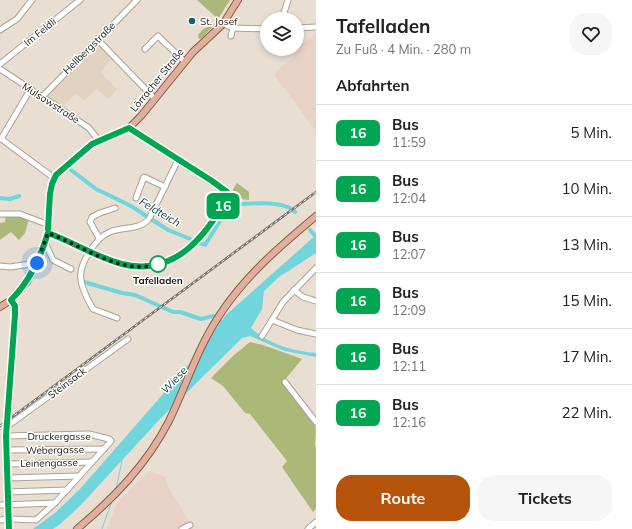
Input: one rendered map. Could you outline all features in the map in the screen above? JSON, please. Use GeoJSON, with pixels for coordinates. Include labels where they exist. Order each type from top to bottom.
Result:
{"type":"FeatureCollection","features":[{"type":"Feature","properties":{"kind":"main road","name":"Lörracher Straße"},"geometry":{"type":"LineString","coordinates":[[54,178],[82,151],[99,141],[129,128],[185,62],[223,24],[238,0]]}},
{"type":"Feature","properties":{"kind":"main road"},"geometry":{"type":"LineString","coordinates":[[0,307],[11,300],[27,282],[37,263],[48,233],[50,194],[54,178]]}},
{"type":"Feature","properties":{"kind":"main road"},"geometry":{"type":"LineString","coordinates":[[77,529],[108,501],[140,467],[163,432],[196,357],[219,316],[243,284],[294,234],[316,216]]}},
{"type":"Feature","properties":{"kind":"street"},"geometry":{"type":"LineString","coordinates":[[0,30],[17,19],[32,0]]}},
{"type":"Feature","properties":{"kind":"street","name":"Im Feldli"},"geometry":{"type":"LineString","coordinates":[[0,64],[80,0]]}},
{"type":"Feature","properties":{"kind":"street","name":"Hellbergstraße"},"geometry":{"type":"LineString","coordinates":[[42,97],[97,39],[137,0]]}},
{"type":"Feature","properties":{"kind":"street"},"geometry":{"type":"LineString","coordinates":[[284,12],[288,0]]}},
{"type":"Feature","properties":{"kind":"street"},"geometry":{"type":"LineString","coordinates":[[223,24],[233,28],[260,29]]}},
{"type":"Feature","properties":{"kind":"street"},"geometry":{"type":"LineString","coordinates":[[304,28],[316,27]]}},
{"type":"Feature","properties":{"kind":"street"},"geometry":{"type":"LineString","coordinates":[[231,36],[233,28]]}},
{"type":"Feature","properties":{"kind":"street"},"geometry":{"type":"LineString","coordinates":[[145,49],[158,36],[185,62]]}},
{"type":"Feature","properties":{"kind":"street"},"geometry":{"type":"LineString","coordinates":[[97,39],[155,99]]}},
{"type":"Feature","properties":{"kind":"street","name":"Mulsowstraße"},"geometry":{"type":"LineString","coordinates":[[0,69],[89,128],[99,141]]}},
{"type":"Feature","properties":{"kind":"street"},"geometry":{"type":"LineString","coordinates":[[30,90],[1,139],[54,178]]}},
{"type":"Feature","properties":{"kind":"street"},"geometry":{"type":"LineString","coordinates":[[48,233],[122,264],[149,266],[168,262],[181,255],[199,239],[229,195],[212,181],[129,128]]}},
{"type":"Feature","properties":{"kind":"street"},"geometry":{"type":"LineString","coordinates":[[117,318],[93,308],[83,287],[80,274],[90,251],[99,238],[108,232],[141,225],[149,218],[178,160]]}},
{"type":"Feature","properties":{"kind":"street"},"geometry":{"type":"LineString","coordinates":[[136,198],[144,177],[165,187]]}},
{"type":"Feature","properties":{"kind":"street"},"geometry":{"type":"LineString","coordinates":[[99,238],[90,222],[92,217],[115,208]]}},
{"type":"Feature","properties":{"kind":"street"},"geometry":{"type":"LineString","coordinates":[[0,214],[20,214],[49,225]]}},
{"type":"Feature","properties":{"kind":"street"},"geometry":{"type":"LineString","coordinates":[[45,243],[53,260],[71,270]]}},
{"type":"Feature","properties":{"kind":"street"},"geometry":{"type":"LineString","coordinates":[[0,266],[10,267],[37,263]]}},
{"type":"Feature","properties":{"kind":"street"},"geometry":{"type":"LineString","coordinates":[[262,336],[283,302],[316,268]]}},
{"type":"Feature","properties":{"kind":"street"},"geometry":{"type":"LineString","coordinates":[[294,290],[303,297],[316,301]]}},
{"type":"Feature","properties":{"kind":"street"},"geometry":{"type":"LineString","coordinates":[[9,529],[6,450],[3,443],[6,436],[15,315],[15,306],[11,300]]}},
{"type":"Feature","properties":{"kind":"street"},"geometry":{"type":"LineString","coordinates":[[272,320],[297,330],[316,334]]}},
{"type":"Feature","properties":{"kind":"street","name":"Steinsack"},"geometry":{"type":"LineString","coordinates":[[6,425],[10,425],[128,339]]}},
{"type":"Feature","properties":{"kind":"street"},"geometry":{"type":"LineString","coordinates":[[285,382],[316,422]]}},
{"type":"Feature","properties":{"kind":"street","name":"Druckergasse"},"geometry":{"type":"LineString","coordinates":[[6,436],[89,434],[109,439],[110,441],[104,449]]}},
{"type":"Feature","properties":{"kind":"street"},"geometry":{"type":"LineString","coordinates":[[0,520],[36,520],[55,503],[104,449]]}},
{"type":"Feature","properties":{"kind":"street","name":"Webergasse"},"geometry":{"type":"LineString","coordinates":[[6,450],[104,449]]}},
{"type":"Feature","properties":{"kind":"street","name":"Leinengasse"},"geometry":{"type":"LineString","coordinates":[[6,464],[92,462]]}},
{"type":"Feature","properties":{"kind":"street"},"geometry":{"type":"LineString","coordinates":[[0,479],[80,476]]}},
{"type":"Feature","properties":{"kind":"street"},"geometry":{"type":"LineString","coordinates":[[7,492],[67,490]]}},
{"type":"Feature","properties":{"kind":"street"},"geometry":{"type":"LineString","coordinates":[[0,505],[55,503]]}},
{"type":"Feature","properties":{"kind":"street"},"geometry":{"type":"LineString","coordinates":[[308,529],[316,522]]}},
{"type":"Feature","properties":{"kind":"street"},"geometry":{"type":"LineString","coordinates":[[182,529],[190,525]]}},
{"type":"Feature","properties":{"kind":"shaded area"},"geometry":{"type":"Polygon","coordinates":[[[316,33],[316,131],[275,76],[276,71],[294,56],[304,56],[304,42],[316,33]]]}},
{"type":"Feature","properties":{"kind":"shaded area"},"geometry":{"type":"Polygon","coordinates":[[[97,43],[112,59],[100,72],[117,89],[108,99],[97,89],[84,101],[76,93],[63,107],[46,97],[97,43]]]}},
{"type":"Feature","properties":{"kind":"shaded area"},"geometry":{"type":"Polygon","coordinates":[[[150,471],[165,477],[166,483],[193,529],[107,529],[117,503],[150,471]]]}},
{"type":"Feature","properties":{"kind":"green space"},"geometry":{"type":"Polygon","coordinates":[[[197,0],[230,0],[218,19],[197,0]]]}},
{"type":"Feature","properties":{"kind":"green space"},"geometry":{"type":"Polygon","coordinates":[[[215,24],[202,38],[199,39],[198,35],[203,29],[215,24]]]}},
{"type":"Feature","properties":{"kind":"green space"},"geometry":{"type":"Polygon","coordinates":[[[237,183],[249,192],[249,200],[235,197],[233,189],[237,183]]]}},
{"type":"Feature","properties":{"kind":"green space"},"geometry":{"type":"Polygon","coordinates":[[[6,214],[15,214],[29,219],[25,233],[19,240],[11,232],[0,240],[0,223],[5,222],[6,214]]]}},
{"type":"Feature","properties":{"kind":"green space"},"geometry":{"type":"Polygon","coordinates":[[[250,342],[302,359],[284,381],[316,428],[316,509],[313,512],[282,467],[287,461],[250,414],[245,413],[223,386],[211,378],[234,355],[250,342]]]}},
{"type":"Feature","properties":{"kind":"water"},"geometry":{"type":"Polygon","coordinates":[[[316,235],[316,253],[279,277],[264,291],[262,309],[251,328],[258,334],[281,346],[316,353],[316,357],[285,351],[250,336],[242,338],[160,419],[79,507],[53,529],[33,529],[55,513],[80,489],[185,369],[226,315],[316,235]]]}},
{"type":"Feature","properties":{"kind":"waterway","name":"Feldteich"},"geometry":{"type":"LineString","coordinates":[[71,170],[96,189],[131,206],[168,230],[205,245],[230,205],[255,203],[274,204],[290,208],[295,212]]}},
{"type":"Feature","properties":{"kind":"waterway","name":"Feldteich"},"geometry":{"type":"LineString","coordinates":[[0,198],[10,199],[19,196]]}},
{"type":"Feature","properties":{"kind":"waterway","name":"Feldteich"},"geometry":{"type":"LineString","coordinates":[[310,230],[316,237]]}},
{"type":"Feature","properties":{"kind":"waterway"},"geometry":{"type":"LineString","coordinates":[[84,282],[122,293],[135,295],[173,312],[180,312],[201,319],[213,316],[223,324]]}},
{"type":"Feature","properties":{"kind":"waterway"},"geometry":{"type":"LineString","coordinates":[[116,489],[122,461]]}},
{"type":"Feature","properties":{"kind":"waterway"},"geometry":{"type":"LineString","coordinates":[[102,529],[112,501]]}},
{"type":"Feature","properties":{"kind":"railway"},"geometry":{"type":"LineString","coordinates":[[0,426],[316,192]]}},
{"type":"Feature","properties":{"kind":"bus line","name":"16"},"geometry":{"type":"LineString","coordinates":[[9,529],[6,436],[15,315],[15,306],[11,300],[20,291],[32,273],[48,233],[115,262],[132,266],[155,265],[168,262],[181,255],[195,244],[229,195],[212,181],[129,128],[119,134],[92,144],[82,151],[56,175],[50,194],[48,229]]}},
{"type":"Feature","properties":{"kind":"place","name":"St. Josef"},"geometry":{"type":"Point","coordinates":[192,21]}},
{"type":"Feature","properties":{"kind":"place","name":"Tafelladen"},"geometry":{"type":"Point","coordinates":[158,264]}},
{"type":"Feature","properties":{"kind":"route"},"geometry":{"type":"LineString","coordinates":[[37,263],[48,233],[122,264],[132,266],[149,266],[158,264]]}},
{"type":"Feature","properties":{"kind":"water label","name":"Wiese"},"geometry":{"type":"Point","coordinates":[174,380]}}]}
